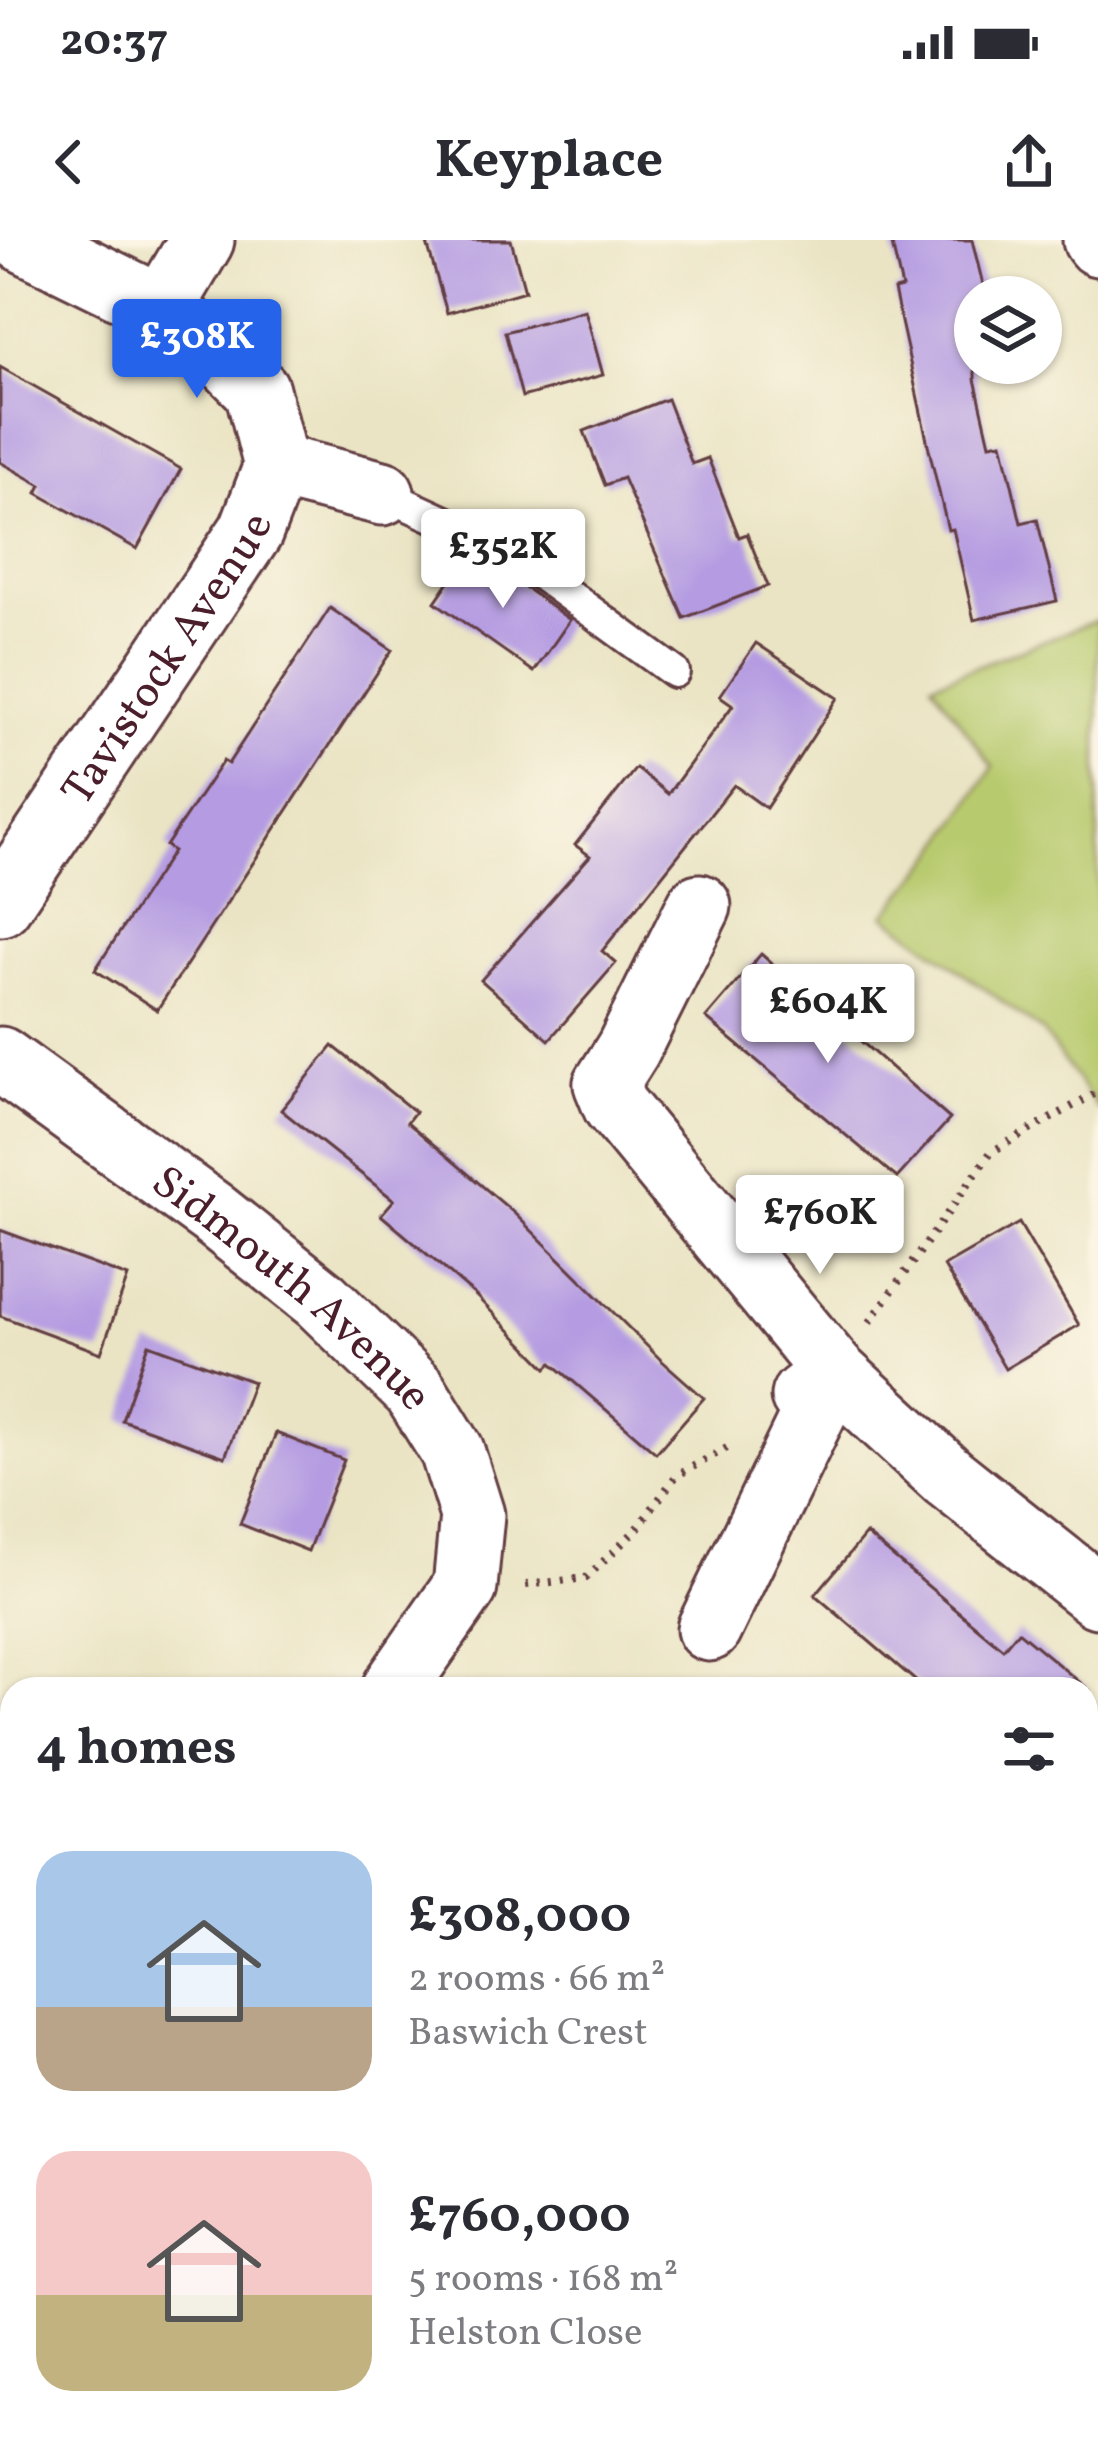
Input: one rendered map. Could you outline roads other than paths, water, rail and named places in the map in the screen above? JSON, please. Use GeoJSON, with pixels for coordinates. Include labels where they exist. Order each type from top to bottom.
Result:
{"type":"FeatureCollection","features":[{"type":"Feature","properties":{"kind":"street"},"geometry":{"type":"LineString","coordinates":[[23,240],[162,308],[223,356],[257,390],[276,466],[382,494]]}},
{"type":"Feature","properties":{"kind":"street"},"geometry":{"type":"LineString","coordinates":[[162,308],[202,240]]}},
{"type":"Feature","properties":{"kind":"street","name":"Tavistock Avenue"},"geometry":{"type":"LineString","coordinates":[[0,904],[251,531],[276,466]]}},
{"type":"Feature","properties":{"kind":"street"},"geometry":{"type":"LineString","coordinates":[[699,906],[606,1084],[615,1106],[834,1372],[948,1477],[1098,1596]]}},
{"type":"Feature","properties":{"kind":"street","name":"Sidmouth Avenue"},"geometry":{"type":"LineString","coordinates":[[0,1059],[248,1242],[320,1300],[415,1391],[452,1451],[472,1515],[465,1587],[402,1677]]}},
{"type":"Feature","properties":{"kind":"street"},"geometry":{"type":"LineString","coordinates":[[759,1430],[834,1372]]}},
{"type":"Feature","properties":{"kind":"street"},"geometry":{"type":"LineString","coordinates":[[710,1629],[834,1372]]}},
{"type":"Feature","properties":{"kind":"lane"},"geometry":{"type":"LineString","coordinates":[[382,494],[507,550],[674,672]]}}]}
